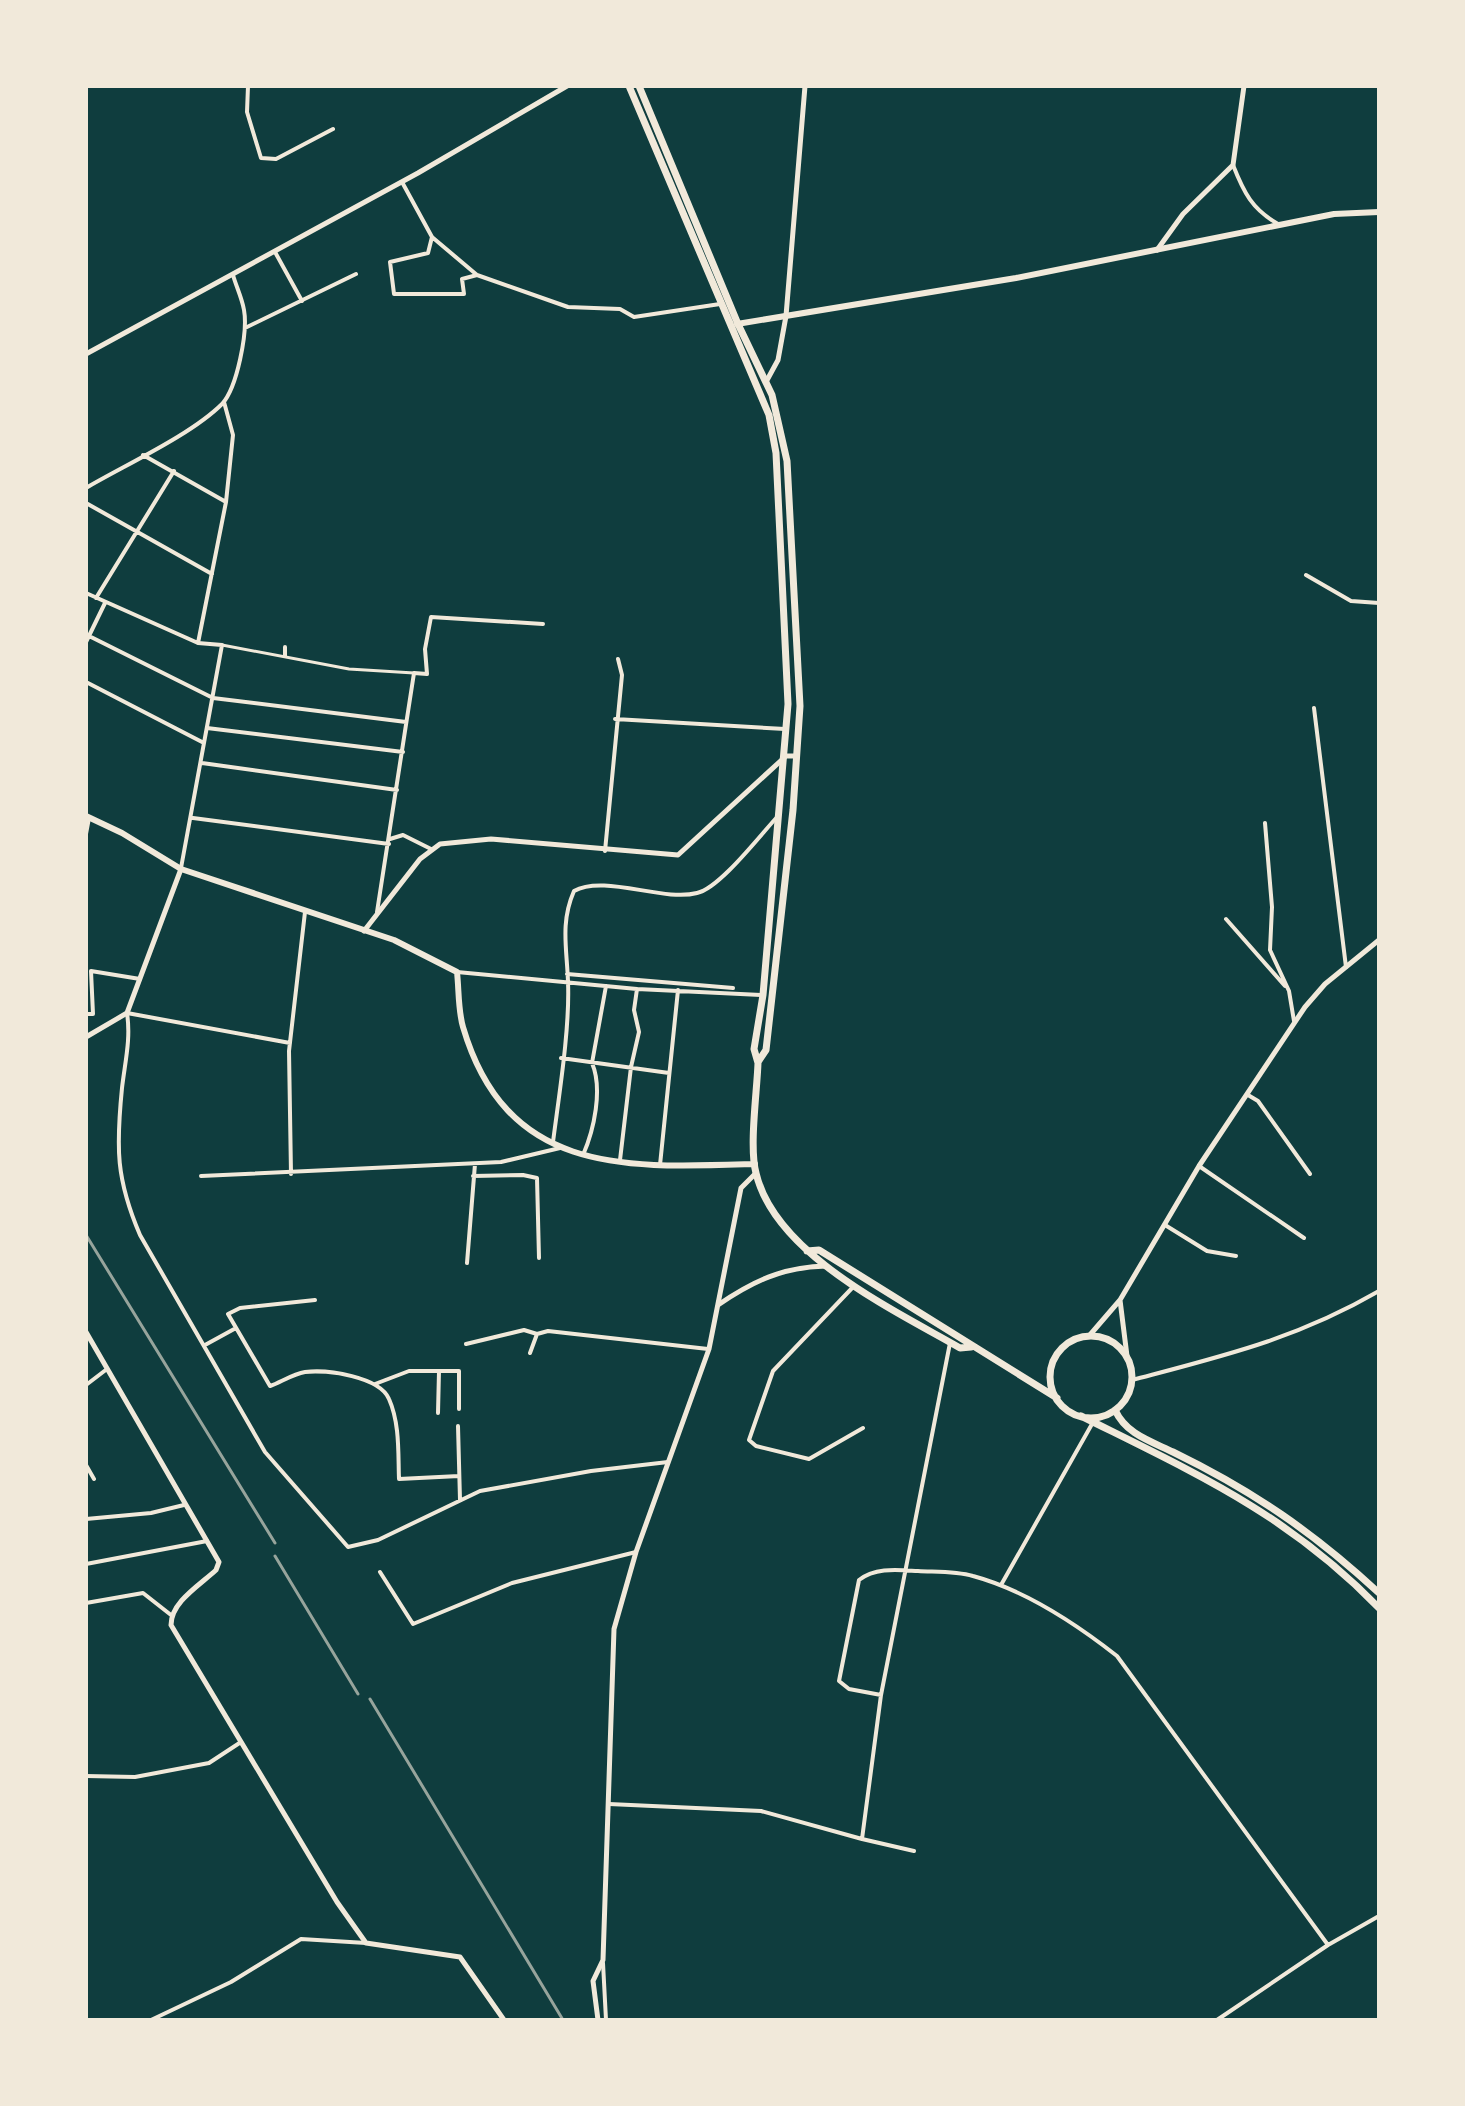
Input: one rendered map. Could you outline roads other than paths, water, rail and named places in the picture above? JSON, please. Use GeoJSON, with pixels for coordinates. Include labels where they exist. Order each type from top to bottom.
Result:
{"type":"FeatureCollection","features":[{"type":"Feature","properties":{"kind":"highway"},"geometry":{"type":"LineString","coordinates":[[629,86],[720,304],[766,382],[778,417],[787,461],[800,706],[766,1050],[758,1063]]}},
{"type":"Feature","properties":{"kind":"highway"},"geometry":{"type":"LineString","coordinates":[[639,86],[734,324],[774,436],[781,506],[788,730],[763,995],[754,1049],[758,1063],[755,1168],[782,1227],[812,1259],[950,1343],[960,1348],[971,1347]]}},
{"type":"Feature","properties":{"kind":"highway"},"geometry":{"type":"LineString","coordinates":[[807,1251],[819,1250],[965,1339],[971,1347],[1018,1372],[1081,1416],[1219,1484],[1298,1534],[1379,1608]]}},
{"type":"Feature","properties":{"kind":"highway"},"geometry":{"type":"LineString","coordinates":[[1057,1398],[1051,1385],[1055,1358],[1075,1339],[1089,1336],[1111,1340],[1127,1356],[1132,1380],[1130,1392],[1115,1410],[1099,1417],[1081,1416]]}},
{"type":"Feature","properties":{"kind":"highway"},"geometry":{"type":"LineString","coordinates":[[1115,1410],[1131,1432],[1232,1481],[1287,1515],[1379,1593]]}},
{"type":"Feature","properties":{"kind":"main road"},"geometry":{"type":"LineString","coordinates":[[734,324],[1156,251],[1334,214],[1379,212]]}},
{"type":"Feature","properties":{"kind":"main road"},"geometry":{"type":"LineString","coordinates":[[88,817],[181,869],[425,953],[457,972],[463,1026],[484,1078],[509,1114],[534,1137],[583,1155],[660,1165],[755,1168]]}},
{"type":"Feature","properties":{"kind":"street"},"geometry":{"type":"LineString","coordinates":[[248,86],[247,112],[261,158],[276,159],[333,129]]}},
{"type":"Feature","properties":{"kind":"street"},"geometry":{"type":"LineString","coordinates":[[86,354],[402,182],[567,86]]}},
{"type":"Feature","properties":{"kind":"street"},"geometry":{"type":"LineString","coordinates":[[766,382],[778,360],[786,316],[805,86]]}},
{"type":"Feature","properties":{"kind":"street"},"geometry":{"type":"LineString","coordinates":[[1244,86],[1233,165],[1245,194],[1257,211],[1280,225]]}},
{"type":"Feature","properties":{"kind":"street"},"geometry":{"type":"LineString","coordinates":[[1156,251],[1183,214],[1233,165]]}},
{"type":"Feature","properties":{"kind":"street"},"geometry":{"type":"LineString","coordinates":[[402,182],[432,237],[477,275],[568,307],[620,309],[634,317],[720,304]]}},
{"type":"Feature","properties":{"kind":"street"},"geometry":{"type":"LineString","coordinates":[[432,237],[428,253],[390,262],[394,294],[464,294],[462,279],[477,275]]}},
{"type":"Feature","properties":{"kind":"street"},"geometry":{"type":"LineString","coordinates":[[274,249],[302,301]]}},
{"type":"Feature","properties":{"kind":"street"},"geometry":{"type":"LineString","coordinates":[[86,488],[224,402],[237,370],[245,328],[244,311],[232,273]]}},
{"type":"Feature","properties":{"kind":"street"},"geometry":{"type":"LineString","coordinates":[[245,328],[356,274]]}},
{"type":"Feature","properties":{"kind":"street"},"geometry":{"type":"LineString","coordinates":[[198,643],[226,502],[233,435],[224,402]]}},
{"type":"Feature","properties":{"kind":"street"},"geometry":{"type":"LineString","coordinates":[[143,455],[226,502]]}},
{"type":"Feature","properties":{"kind":"street"},"geometry":{"type":"LineString","coordinates":[[96,598],[174,471]]}},
{"type":"Feature","properties":{"kind":"street"},"geometry":{"type":"LineString","coordinates":[[86,503],[212,574]]}},
{"type":"Feature","properties":{"kind":"street"},"geometry":{"type":"LineString","coordinates":[[1306,575],[1351,601],[1379,603]]}},
{"type":"Feature","properties":{"kind":"street"},"geometry":{"type":"LineString","coordinates":[[86,593],[198,643],[349,669],[427,674],[425,649],[431,617],[543,624]]}},
{"type":"Feature","properties":{"kind":"street"},"geometry":{"type":"LineString","coordinates":[[105,603],[87,639],[213,698],[407,722]]}},
{"type":"Feature","properties":{"kind":"street"},"geometry":{"type":"LineString","coordinates":[[222,645],[193,818],[181,869],[127,1013],[130,1035],[122,1085],[117,1167],[140,1235],[265,1452],[348,1547],[378,1540],[480,1491],[591,1471],[668,1462]]}},
{"type":"Feature","properties":{"kind":"street"},"geometry":{"type":"LineString","coordinates":[[285,647],[285,656]]}},
{"type":"Feature","properties":{"kind":"street"},"geometry":{"type":"LineString","coordinates":[[605,851],[615,719],[622,675],[618,659]]}},
{"type":"Feature","properties":{"kind":"street"},"geometry":{"type":"LineString","coordinates":[[377,912],[414,673]]}},
{"type":"Feature","properties":{"kind":"street"},"geometry":{"type":"LineString","coordinates":[[86,682],[204,743]]}},
{"type":"Feature","properties":{"kind":"street"},"geometry":{"type":"LineString","coordinates":[[1314,708],[1346,967]]}},
{"type":"Feature","properties":{"kind":"street"},"geometry":{"type":"LineString","coordinates":[[615,719],[788,730]]}},
{"type":"Feature","properties":{"kind":"street"},"geometry":{"type":"LineString","coordinates":[[207,728],[403,752]]}},
{"type":"Feature","properties":{"kind":"street"},"geometry":{"type":"LineString","coordinates":[[364,932],[377,912],[431,849],[459,840],[491,839],[678,855],[786,756],[796,756]]}},
{"type":"Feature","properties":{"kind":"street"},"geometry":{"type":"LineString","coordinates":[[202,763],[397,790]]}},
{"type":"Feature","properties":{"kind":"street"},"geometry":{"type":"LineString","coordinates":[[201,1176],[475,1164],[532,1157],[557,1146],[568,983],[563,943],[568,905],[574,891],[593,886],[698,893],[717,880],[780,814]]}},
{"type":"Feature","properties":{"kind":"street"},"geometry":{"type":"LineString","coordinates":[[86,834],[88,817]]}},
{"type":"Feature","properties":{"kind":"street"},"geometry":{"type":"LineString","coordinates":[[193,818],[390,842],[403,835],[431,849]]}},
{"type":"Feature","properties":{"kind":"street"},"geometry":{"type":"LineString","coordinates":[[1265,823],[1272,907],[1270,950],[1289,991],[1294,1024]]}},
{"type":"Feature","properties":{"kind":"street"},"geometry":{"type":"LineString","coordinates":[[291,1174],[290,1043],[305,912]]}},
{"type":"Feature","properties":{"kind":"street"},"geometry":{"type":"LineString","coordinates":[[1226,919],[1289,991]]}},
{"type":"Feature","properties":{"kind":"street"},"geometry":{"type":"LineString","coordinates":[[1089,1336],[1120,1300],[1199,1166],[1294,1024],[1325,984],[1379,940]]}},
{"type":"Feature","properties":{"kind":"street"},"geometry":{"type":"LineString","coordinates":[[86,1014],[93,1014],[91,971],[140,979]]}},
{"type":"Feature","properties":{"kind":"street"},"geometry":{"type":"LineString","coordinates":[[457,972],[637,989],[763,995]]}},
{"type":"Feature","properties":{"kind":"street"},"geometry":{"type":"LineString","coordinates":[[567,974],[733,988]]}},
{"type":"Feature","properties":{"kind":"street"},"geometry":{"type":"LineString","coordinates":[[583,1155],[595,1115],[596,1072],[592,1063],[606,986]]}},
{"type":"Feature","properties":{"kind":"street"},"geometry":{"type":"LineString","coordinates":[[620,1160],[631,1067],[639,1032],[634,1010],[637,989]]}},
{"type":"Feature","properties":{"kind":"street"},"geometry":{"type":"LineString","coordinates":[[660,1165],[678,990]]}},
{"type":"Feature","properties":{"kind":"street"},"geometry":{"type":"LineString","coordinates":[[86,1037],[127,1013],[290,1043]]}},
{"type":"Feature","properties":{"kind":"street"},"geometry":{"type":"LineString","coordinates":[[561,1058],[669,1073]]}},
{"type":"Feature","properties":{"kind":"street"},"geometry":{"type":"LineString","coordinates":[[1248,1095],[1258,1101],[1310,1174]]}},
{"type":"Feature","properties":{"kind":"street"},"geometry":{"type":"LineString","coordinates":[[467,1263],[475,1164]]}},
{"type":"Feature","properties":{"kind":"street"},"geometry":{"type":"LineString","coordinates":[[1199,1166],[1304,1238]]}},
{"type":"Feature","properties":{"kind":"street"},"geometry":{"type":"LineString","coordinates":[[606,2020],[603,1960],[614,1629],[636,1552],[709,1349],[741,1188],[755,1168]]}},
{"type":"Feature","properties":{"kind":"street"},"geometry":{"type":"LineString","coordinates":[[473,1176],[523,1175],[537,1178],[539,1258]]}},
{"type":"Feature","properties":{"kind":"street"},"geometry":{"type":"LineString","coordinates":[[1165,1225],[1207,1251],[1236,1256]]}},
{"type":"Feature","properties":{"kind":"street"},"geometry":{"type":"LineString","coordinates":[[717,1305],[743,1287],[781,1270],[826,1266]]}},
{"type":"Feature","properties":{"kind":"street"},"geometry":{"type":"LineString","coordinates":[[856,1285],[773,1371],[749,1440],[756,1446],[809,1459],[863,1428]]}},
{"type":"Feature","properties":{"kind":"street"},"geometry":{"type":"LineString","coordinates":[[1132,1380],[1269,1344],[1342,1313],[1379,1291]]}},
{"type":"Feature","properties":{"kind":"street"},"geometry":{"type":"LineString","coordinates":[[315,1300],[240,1308],[228,1314],[270,1386],[301,1373],[319,1372],[375,1384],[388,1396],[397,1425],[399,1479],[459,1476]]}},
{"type":"Feature","properties":{"kind":"street"},"geometry":{"type":"LineString","coordinates":[[1120,1300],[1127,1356]]}},
{"type":"Feature","properties":{"kind":"street"},"geometry":{"type":"LineString","coordinates":[[205,1345],[236,1328]]}},
{"type":"Feature","properties":{"kind":"street"},"geometry":{"type":"LineString","coordinates":[[466,1344],[524,1330],[537,1334],[578,1333],[709,1349]]}},
{"type":"Feature","properties":{"kind":"street"},"geometry":{"type":"LineString","coordinates":[[86,1332],[219,1562],[216,1570],[171,1615],[171,1625],[337,1902],[366,1943]]}},
{"type":"Feature","properties":{"kind":"street"},"geometry":{"type":"LineString","coordinates":[[530,1353],[537,1334]]}},
{"type":"Feature","properties":{"kind":"street"},"geometry":{"type":"LineString","coordinates":[[862,1839],[881,1695],[950,1343]]}},
{"type":"Feature","properties":{"kind":"street"},"geometry":{"type":"LineString","coordinates":[[86,1385],[107,1369]]}},
{"type":"Feature","properties":{"kind":"street"},"geometry":{"type":"LineString","coordinates":[[375,1384],[409,1371],[459,1371],[459,1409]]}},
{"type":"Feature","properties":{"kind":"street"},"geometry":{"type":"LineString","coordinates":[[438,1413],[439,1371]]}},
{"type":"Feature","properties":{"kind":"street"},"geometry":{"type":"LineString","coordinates":[[1001,1585],[1093,1422]]}},
{"type":"Feature","properties":{"kind":"street"},"geometry":{"type":"LineString","coordinates":[[458,1426],[460,1500]]}},
{"type":"Feature","properties":{"kind":"street"},"geometry":{"type":"LineString","coordinates":[[86,1465],[94,1479]]}},
{"type":"Feature","properties":{"kind":"street"},"geometry":{"type":"LineString","coordinates":[[86,1519],[109,1519],[184,1505]]}},
{"type":"Feature","properties":{"kind":"street"},"geometry":{"type":"LineString","coordinates":[[86,1564],[207,1541]]}},
{"type":"Feature","properties":{"kind":"street"},"geometry":{"type":"LineString","coordinates":[[380,1572],[413,1624],[512,1583],[636,1552]]}},
{"type":"Feature","properties":{"kind":"street"},"geometry":{"type":"LineString","coordinates":[[881,1695],[843,1686],[839,1681],[859,1580],[873,1571],[970,1575],[1001,1585],[1089,1633],[1117,1656],[1328,1945]]}},
{"type":"Feature","properties":{"kind":"street"},"geometry":{"type":"LineString","coordinates":[[86,1603],[143,1593],[171,1615]]}},
{"type":"Feature","properties":{"kind":"street"},"geometry":{"type":"LineString","coordinates":[[86,1776],[135,1777],[209,1763],[241,1742]]}},
{"type":"Feature","properties":{"kind":"street"},"geometry":{"type":"LineString","coordinates":[[609,1804],[761,1811],[914,1851]]}},
{"type":"Feature","properties":{"kind":"street"},"geometry":{"type":"LineString","coordinates":[[1217,2020],[1328,1945],[1379,1916]]}},
{"type":"Feature","properties":{"kind":"street"},"geometry":{"type":"LineString","coordinates":[[151,2020],[231,1982],[301,1939],[366,1943],[460,1957],[504,2020]]}},
{"type":"Feature","properties":{"kind":"street"},"geometry":{"type":"LineString","coordinates":[[598,2020],[593,1981],[603,1960]]}},
{"type":"Feature","properties":{"kind":"railway"},"geometry":{"type":"LineString","coordinates":[[86,1235],[275,1543]]}},
{"type":"Feature","properties":{"kind":"railway"},"geometry":{"type":"LineString","coordinates":[[275,1556],[358,1694]]}},
{"type":"Feature","properties":{"kind":"railway"},"geometry":{"type":"LineString","coordinates":[[370,1699],[563,2020]]}}]}
